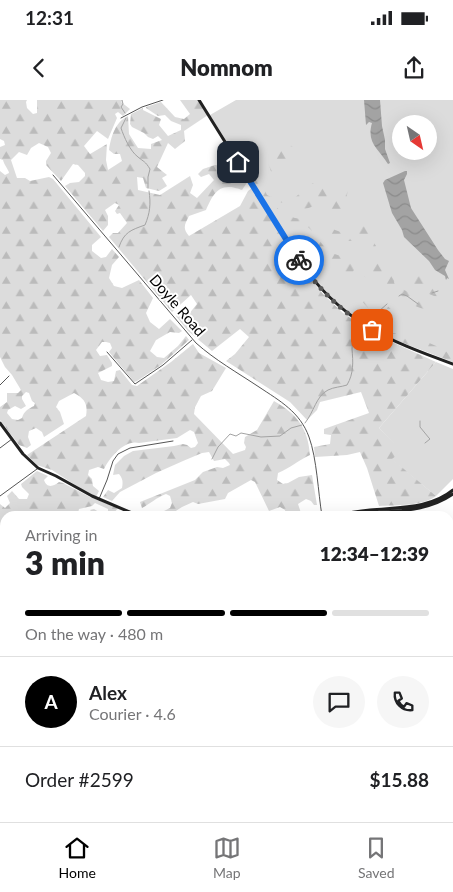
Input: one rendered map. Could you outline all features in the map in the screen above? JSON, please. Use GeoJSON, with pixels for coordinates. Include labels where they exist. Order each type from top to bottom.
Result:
{"type":"FeatureCollection","features":[{"type":"Feature","properties":{"kind":"main road"},"geometry":{"type":"LineString","coordinates":[[200,100],[298,259],[322,291],[344,311],[372,330],[398,343],[453,364]]}},
{"type":"Feature","properties":{"kind":"main road"},"geometry":{"type":"LineString","coordinates":[[0,423],[26,458],[38,468],[89,495],[128,511]]}},
{"type":"Feature","properties":{"kind":"main road"},"geometry":{"type":"LineString","coordinates":[[359,511],[422,505],[438,500],[453,490]]}},
{"type":"Feature","properties":{"kind":"main road"},"geometry":{"type":"LineString","coordinates":[[384,511],[420,508],[438,503],[453,494]]}},
{"type":"Feature","properties":{"kind":"street"},"geometry":{"type":"LineString","coordinates":[[121,118],[142,107],[163,100]]}},
{"type":"Feature","properties":{"kind":"street","name":"Doyle Road"},"geometry":{"type":"LineString","coordinates":[[53,175],[193,340],[286,405],[298,417],[305,427],[312,445],[321,511]]}},
{"type":"Feature","properties":{"kind":"street"},"geometry":{"type":"LineString","coordinates":[[107,352],[135,384],[164,365],[193,340]]}},
{"type":"Feature","properties":{"kind":"street"},"geometry":{"type":"LineString","coordinates":[[0,385],[9,376]]}},
{"type":"Feature","properties":{"kind":"street"},"geometry":{"type":"LineString","coordinates":[[0,448],[12,439]]}},
{"type":"Feature","properties":{"kind":"street"},"geometry":{"type":"LineString","coordinates":[[99,499],[113,461],[118,454],[130,448],[173,441]]}},
{"type":"Feature","properties":{"kind":"street"},"geometry":{"type":"LineString","coordinates":[[0,496],[38,468]]}},
{"type":"Feature","properties":{"kind":"green space"},"geometry":{"type":"Polygon","coordinates":[[[0,100],[27,100],[27,108],[33,114],[37,113],[37,100],[123,100],[121,102],[130,109],[123,116],[118,112],[115,114],[117,118],[108,139],[97,131],[84,146],[90,154],[107,144],[106,160],[108,170],[122,161],[120,154],[114,154],[109,150],[114,130],[120,122],[128,116],[129,134],[138,148],[151,149],[151,144],[162,140],[158,136],[153,139],[148,137],[132,127],[130,124],[131,114],[143,108],[143,110],[161,119],[159,125],[168,136],[181,130],[181,125],[171,121],[165,115],[158,116],[146,107],[161,102],[175,117],[184,119],[190,114],[180,100],[198,100],[208,115],[184,131],[185,141],[175,149],[168,143],[157,167],[167,175],[162,178],[167,186],[159,191],[146,188],[143,178],[137,177],[138,190],[160,195],[190,176],[193,185],[190,193],[197,198],[214,180],[209,174],[201,177],[198,174],[203,169],[215,165],[229,167],[238,164],[248,181],[242,190],[225,187],[212,198],[206,210],[189,216],[185,228],[189,236],[240,206],[248,191],[252,188],[304,271],[323,294],[343,313],[372,333],[436,362],[379,428],[402,451],[392,459],[436,496],[424,502],[379,506],[360,452],[347,455],[315,457],[314,447],[330,444],[331,435],[324,434],[324,429],[369,413],[361,392],[320,402],[317,410],[307,420],[290,402],[226,361],[235,354],[249,337],[240,329],[212,351],[188,331],[176,316],[179,312],[188,315],[197,304],[191,295],[172,312],[109,237],[113,233],[118,233],[127,223],[120,213],[117,214],[115,211],[119,205],[115,203],[105,210],[108,216],[108,225],[103,231],[65,186],[70,183],[79,182],[85,176],[85,173],[78,165],[73,164],[61,181],[46,165],[46,161],[51,153],[48,147],[39,143],[31,148],[27,155],[19,152],[11,160],[17,178],[25,178],[30,181],[49,177],[53,179],[101,237],[92,245],[92,251],[101,258],[106,257],[112,249],[119,257],[112,265],[109,278],[114,286],[122,288],[139,280],[153,298],[146,313],[150,322],[159,329],[170,319],[182,331],[179,333],[170,332],[156,340],[150,351],[157,357],[164,358],[186,336],[189,340],[161,365],[134,382],[109,352],[112,348],[110,343],[102,342],[96,350],[100,356],[107,355],[112,366],[98,373],[101,380],[114,381],[116,371],[120,370],[132,385],[137,386],[193,344],[199,353],[226,368],[212,391],[201,396],[195,407],[194,414],[233,454],[245,450],[245,437],[257,430],[274,401],[289,411],[304,429],[310,455],[278,473],[277,480],[283,484],[299,477],[312,475],[317,505],[306,499],[298,504],[300,511],[285,511],[280,507],[269,511],[255,482],[251,480],[228,493],[225,499],[198,504],[193,502],[176,511],[164,511],[170,508],[172,503],[170,496],[166,494],[142,508],[140,502],[195,480],[203,472],[230,465],[225,459],[214,461],[209,452],[202,453],[156,473],[120,492],[112,501],[103,497],[108,490],[114,493],[122,488],[119,474],[113,475],[115,465],[124,456],[133,451],[183,444],[191,448],[195,447],[198,443],[194,432],[190,430],[177,438],[128,444],[114,454],[104,469],[98,467],[89,470],[88,475],[92,479],[93,486],[99,491],[96,497],[52,470],[37,465],[27,455],[86,416],[87,408],[81,397],[74,393],[59,401],[56,407],[64,424],[44,437],[42,432],[36,428],[29,431],[28,437],[31,445],[27,448],[19,445],[0,420],[0,407],[7,402],[7,393],[18,393],[21,390],[0,357],[0,171],[5,175],[9,173],[3,160],[0,159],[0,147],[5,145],[4,141],[0,139],[0,100]],[[26,392],[22,399],[26,406],[21,409],[15,406],[8,410],[7,413],[12,419],[18,420],[22,418],[26,410],[34,406],[35,403],[32,401],[29,393],[26,392]]]}},
{"type":"Feature","properties":{"kind":"green space"},"geometry":{"type":"Polygon","coordinates":[[[236,100],[453,100],[453,362],[394,339],[363,323],[312,276],[210,115],[236,100]]]}},
{"type":"Feature","properties":{"kind":"green space"},"geometry":{"type":"Polygon","coordinates":[[[279,144],[292,146],[296,152],[284,161],[279,174],[273,177],[265,154],[279,144]]]}},
{"type":"Feature","properties":{"kind":"green space"},"geometry":{"type":"Polygon","coordinates":[[[252,160],[267,195],[271,197],[280,191],[277,199],[268,207],[242,165],[252,160]]]}},
{"type":"Feature","properties":{"kind":"green space"},"geometry":{"type":"Polygon","coordinates":[[[313,183],[329,183],[340,192],[345,188],[348,191],[347,200],[351,210],[335,215],[313,206],[309,208],[292,207],[280,202],[282,198],[286,197],[293,199],[313,183]]]}},
{"type":"Feature","properties":{"kind":"green space"},"geometry":{"type":"Polygon","coordinates":[[[275,206],[285,215],[308,220],[317,225],[331,227],[341,232],[360,225],[364,226],[376,246],[374,248],[365,248],[358,241],[340,241],[327,231],[312,231],[302,224],[293,233],[296,242],[317,274],[336,292],[341,303],[357,310],[367,321],[384,331],[396,333],[402,337],[416,337],[445,350],[453,358],[453,362],[401,342],[372,328],[340,305],[314,277],[293,247],[272,214],[275,206]]]}},
{"type":"Feature","properties":{"kind":"green space"},"geometry":{"type":"Polygon","coordinates":[[[315,235],[329,251],[354,263],[354,270],[350,275],[351,279],[362,293],[375,300],[382,301],[397,314],[385,321],[369,309],[344,282],[336,268],[326,261],[313,239],[315,235]]]}},
{"type":"Feature","properties":{"kind":"green space"},"geometry":{"type":"Polygon","coordinates":[[[381,255],[395,273],[395,285],[408,292],[423,304],[439,308],[453,315],[453,324],[448,323],[437,314],[415,306],[410,300],[386,288],[379,287],[358,272],[359,266],[369,266],[375,263],[375,256],[381,255]]]}},
{"type":"Feature","properties":{"kind":"green space"},"geometry":{"type":"Polygon","coordinates":[[[412,268],[421,272],[440,289],[450,292],[453,295],[453,303],[449,303],[445,298],[416,290],[409,283],[406,283],[404,281],[409,278],[412,268]]]}},
{"type":"Feature","properties":{"kind":"green space"},"geometry":{"type":"Polygon","coordinates":[[[436,362],[453,369],[453,479],[436,496],[391,459],[401,451],[379,428],[436,362]]]}},
{"type":"Feature","properties":{"kind":"green space"},"geometry":{"type":"Polygon","coordinates":[[[37,471],[48,476],[44,480],[49,486],[59,482],[63,483],[90,497],[118,508],[115,511],[108,511],[108,509],[95,503],[92,506],[79,509],[78,511],[0,511],[0,504],[5,508],[10,503],[7,496],[12,491],[19,499],[27,499],[29,494],[21,484],[37,471]]]}},
{"type":"Feature","properties":{"kind":"water"},"geometry":{"type":"Polygon","coordinates":[[[364,100],[380,100],[385,149],[390,163],[388,164],[372,141],[372,123],[369,122],[366,125],[364,100]]]}},
{"type":"Feature","properties":{"kind":"water"},"geometry":{"type":"Polygon","coordinates":[[[407,171],[407,174],[404,180],[411,208],[438,250],[449,261],[445,270],[449,279],[447,278],[446,280],[445,276],[435,270],[429,261],[404,237],[392,213],[383,183],[385,180],[407,171]]]}},
{"type":"Feature","properties":{"kind":"waterway"},"geometry":{"type":"LineString","coordinates":[[122,100],[123,104],[121,107],[125,113]]}},
{"type":"Feature","properties":{"kind":"waterway"},"geometry":{"type":"LineString","coordinates":[[126,118],[121,128],[132,151],[150,169],[148,188]]}},
{"type":"Feature","properties":{"kind":"waterway"},"geometry":{"type":"LineString","coordinates":[[119,247],[123,238],[129,232],[145,225],[150,208],[149,191]]}},
{"type":"Feature","properties":{"kind":"waterway"},"geometry":{"type":"LineString","coordinates":[[432,293],[438,291]]}},
{"type":"Feature","properties":{"kind":"waterway"},"geometry":{"type":"LineString","coordinates":[[399,296],[402,294],[407,296],[418,304]]}},
{"type":"Feature","properties":{"kind":"waterway"},"geometry":{"type":"LineString","coordinates":[[357,317],[365,313],[378,312],[387,304]]}},
{"type":"Feature","properties":{"kind":"waterway"},"geometry":{"type":"LineString","coordinates":[[305,423],[324,393],[330,389],[347,385],[349,381],[352,367],[353,321]]}},
{"type":"Feature","properties":{"kind":"waterway"},"geometry":{"type":"LineString","coordinates":[[420,421],[420,427],[430,439],[425,443]]}},
{"type":"Feature","properties":{"kind":"waterway"},"geometry":{"type":"LineString","coordinates":[[212,459],[218,447],[230,434],[236,436],[241,433],[261,437],[280,436],[291,428],[302,425]]}},
{"type":"Feature","properties":{"kind":"way so far"},"geometry":{"type":"LineString","coordinates":[[299,260],[322,291],[351,316],[372,330]]}},
{"type":"Feature","properties":{"kind":"route"},"geometry":{"type":"LineString","coordinates":[[238,162],[299,260]]}}]}
